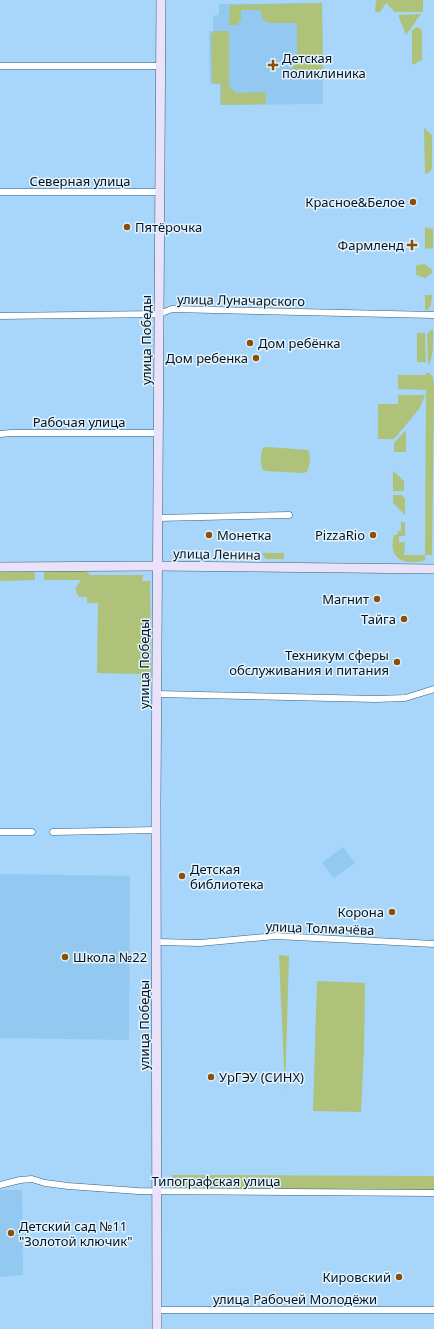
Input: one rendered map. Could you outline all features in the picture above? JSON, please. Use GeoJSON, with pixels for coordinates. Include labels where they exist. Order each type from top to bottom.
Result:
{"type":"FeatureCollection","features":[{"type":"Feature","properties":{"kind":"main road","name":"улица Победы"},"geometry":{"type":"LineString","coordinates":[[157,1329],[156,830],[161,0]]}},
{"type":"Feature","properties":{"kind":"main road","name":"улица Ленина"},"geometry":{"type":"LineString","coordinates":[[0,567],[158,566],[434,569]]}},
{"type":"Feature","properties":{"kind":"street"},"geometry":{"type":"LineString","coordinates":[[0,66],[160,66]]}},
{"type":"Feature","properties":{"kind":"street","name":"Северная улица"},"geometry":{"type":"LineString","coordinates":[[0,192],[160,192]]}},
{"type":"Feature","properties":{"kind":"street","name":"улица Луначарского"},"geometry":{"type":"LineString","coordinates":[[0,316],[159,314],[172,309],[434,315]]}},
{"type":"Feature","properties":{"kind":"street","name":"Рабочая улица"},"geometry":{"type":"LineString","coordinates":[[0,434],[158,433]]}},
{"type":"Feature","properties":{"kind":"street"},"geometry":{"type":"LineString","coordinates":[[158,518],[289,515]]}},
{"type":"Feature","properties":{"kind":"street"},"geometry":{"type":"LineString","coordinates":[[157,694],[376,699],[405,698],[434,689]]}},
{"type":"Feature","properties":{"kind":"street"},"geometry":{"type":"LineString","coordinates":[[53,832],[156,830]]}},
{"type":"Feature","properties":{"kind":"street"},"geometry":{"type":"LineString","coordinates":[[0,832],[32,832]]}},
{"type":"Feature","properties":{"kind":"street","name":"улица Толмачёва"},"geometry":{"type":"LineString","coordinates":[[157,942],[200,943],[276,936],[434,944]]}},
{"type":"Feature","properties":{"kind":"street","name":"Типографская улица"},"geometry":{"type":"LineString","coordinates":[[0,1185],[20,1180],[32,1179],[45,1183],[68,1186],[157,1192],[434,1193]]}},
{"type":"Feature","properties":{"kind":"street","name":"улица Рабочей Молодёжи"},"geometry":{"type":"LineString","coordinates":[[157,1310],[434,1310]]}},
{"type":"Feature","properties":{"kind":"shaded area"},"geometry":{"type":"Polygon","coordinates":[[[322,3],[323,104],[220,105],[220,84],[210,84],[209,31],[213,31],[213,16],[219,15],[219,4],[322,3]]]}},
{"type":"Feature","properties":{"kind":"shaded area"},"geometry":{"type":"Polygon","coordinates":[[[343,847],[355,863],[334,878],[322,863],[343,847]]]}},
{"type":"Feature","properties":{"kind":"shaded area","name":"Школа №22"},"geometry":{"type":"Polygon","coordinates":[[[0,874],[130,876],[129,1040],[0,1038],[0,874]]]}},
{"type":"Feature","properties":{"kind":"shaded area","name":"Детский сад №11 \"Золотой ключик\""},"geometry":{"type":"Polygon","coordinates":[[[0,1190],[22,1190],[23,1275],[0,1277],[0,1190]]]}},
{"type":"Feature","properties":{"kind":"green space"},"geometry":{"type":"Polygon","coordinates":[[[376,0],[423,0],[423,12],[395,12],[386,3],[380,12],[375,12],[376,0]]]}},
{"type":"Feature","properties":{"kind":"green space"},"geometry":{"type":"Polygon","coordinates":[[[322,3],[323,70],[290,70],[297,63],[297,23],[267,23],[263,19],[260,10],[241,10],[241,19],[237,25],[229,25],[230,5],[322,3]]]}},
{"type":"Feature","properties":{"kind":"green space"},"geometry":{"type":"Polygon","coordinates":[[[421,14],[406,35],[398,15],[421,14]]]}},
{"type":"Feature","properties":{"kind":"green space"},"geometry":{"type":"Polygon","coordinates":[[[417,27],[422,30],[422,60],[412,65],[412,30],[417,27]]]}},
{"type":"Feature","properties":{"kind":"green space"},"geometry":{"type":"Polygon","coordinates":[[[215,31],[229,31],[229,86],[236,93],[265,92],[266,104],[221,105],[221,84],[212,83],[211,33],[215,33],[215,31]]]}},
{"type":"Feature","properties":{"kind":"green space"},"geometry":{"type":"Polygon","coordinates":[[[424,128],[432,135],[432,168],[430,172],[425,174],[424,128]]]}},
{"type":"Feature","properties":{"kind":"green space"},"geometry":{"type":"Polygon","coordinates":[[[425,227],[433,229],[433,248],[425,249],[425,227]]]}},
{"type":"Feature","properties":{"kind":"green space"},"geometry":{"type":"Polygon","coordinates":[[[425,264],[432,270],[432,273],[425,278],[416,275],[417,265],[425,264]]]}},
{"type":"Feature","properties":{"kind":"green space"},"geometry":{"type":"Polygon","coordinates":[[[425,295],[432,295],[431,305],[428,310],[425,310],[425,295]]]}},
{"type":"Feature","properties":{"kind":"green space"},"geometry":{"type":"Polygon","coordinates":[[[432,329],[432,354],[428,365],[427,334],[432,329]]]}},
{"type":"Feature","properties":{"kind":"green space"},"geometry":{"type":"Polygon","coordinates":[[[417,333],[425,333],[426,362],[417,362],[417,333]]]}},
{"type":"Feature","properties":{"kind":"green space"},"geometry":{"type":"Polygon","coordinates":[[[426,373],[430,373],[433,378],[434,388],[432,555],[425,555],[426,390],[398,389],[398,375],[426,375],[426,373]]]}},
{"type":"Feature","properties":{"kind":"green space"},"geometry":{"type":"Polygon","coordinates":[[[398,395],[425,395],[420,408],[394,439],[378,439],[378,404],[398,404],[398,395]]]}},
{"type":"Feature","properties":{"kind":"green space"},"geometry":{"type":"Polygon","coordinates":[[[405,431],[406,452],[394,452],[394,443],[405,431]]]}},
{"type":"Feature","properties":{"kind":"green space"},"geometry":{"type":"Polygon","coordinates":[[[268,447],[308,450],[310,461],[307,472],[263,470],[261,453],[263,448],[268,447]]]}},
{"type":"Feature","properties":{"kind":"green space"},"geometry":{"type":"Polygon","coordinates":[[[393,471],[404,481],[404,491],[393,491],[393,471]]]}},
{"type":"Feature","properties":{"kind":"green space"},"geometry":{"type":"Polygon","coordinates":[[[393,495],[402,495],[405,499],[405,515],[393,503],[393,495]]]}},
{"type":"Feature","properties":{"kind":"green space"},"geometry":{"type":"Polygon","coordinates":[[[401,522],[405,522],[405,536],[399,536],[399,542],[405,542],[404,555],[425,555],[425,560],[420,562],[401,560],[397,557],[393,550],[393,540],[394,535],[397,535],[398,531],[401,531],[401,522]]]}},
{"type":"Feature","properties":{"kind":"green space"},"geometry":{"type":"Polygon","coordinates":[[[173,552],[192,552],[192,556],[190,558],[173,557],[173,552]]]}},
{"type":"Feature","properties":{"kind":"green space"},"geometry":{"type":"Polygon","coordinates":[[[262,553],[284,553],[284,559],[267,559],[262,553]]]}},
{"type":"Feature","properties":{"kind":"green space"},"geometry":{"type":"Polygon","coordinates":[[[0,570],[33,571],[35,574],[35,580],[0,581],[0,570]]]}},
{"type":"Feature","properties":{"kind":"green space"},"geometry":{"type":"Polygon","coordinates":[[[47,570],[84,570],[91,575],[143,575],[142,581],[150,581],[151,682],[140,687],[140,674],[97,673],[98,603],[87,603],[87,597],[79,597],[76,590],[81,580],[44,580],[44,573],[47,570]]]}},
{"type":"Feature","properties":{"kind":"green space"},"geometry":{"type":"Polygon","coordinates":[[[279,955],[289,956],[285,1090],[279,955]]]}},
{"type":"Feature","properties":{"kind":"green space"},"geometry":{"type":"Polygon","coordinates":[[[317,981],[365,983],[361,1112],[313,1111],[317,981]]]}},
{"type":"Feature","properties":{"kind":"green space"},"geometry":{"type":"Polygon","coordinates":[[[172,1175],[434,1176],[434,1193],[172,1192],[172,1175]]]}},
{"type":"Feature","properties":{"kind":"place","name":"Детская поликлиника"},"geometry":{"type":"Point","coordinates":[273,65]}},
{"type":"Feature","properties":{"kind":"place","name":"Красное&Белое"},"geometry":{"type":"Point","coordinates":[413,202]}},
{"type":"Feature","properties":{"kind":"place","name":"Пятёрочка"},"geometry":{"type":"Point","coordinates":[127,227]}},
{"type":"Feature","properties":{"kind":"place","name":"Фармленд"},"geometry":{"type":"Point","coordinates":[412,245]}},
{"type":"Feature","properties":{"kind":"place","name":"Дом ребёнка"},"geometry":{"type":"Point","coordinates":[250,343]}},
{"type":"Feature","properties":{"kind":"place","name":"Дом ребенка"},"geometry":{"type":"Point","coordinates":[256,358]}},
{"type":"Feature","properties":{"kind":"place","name":"Монетка"},"geometry":{"type":"Point","coordinates":[209,535]}},
{"type":"Feature","properties":{"kind":"place","name":"PizzaRio"},"geometry":{"type":"Point","coordinates":[373,535]}},
{"type":"Feature","properties":{"kind":"place","name":"Магнит"},"geometry":{"type":"Point","coordinates":[377,599]}},
{"type":"Feature","properties":{"kind":"place","name":"Тайга"},"geometry":{"type":"Point","coordinates":[404,619]}},
{"type":"Feature","properties":{"kind":"place","name":"Техникум сферы обслуживания и питания"},"geometry":{"type":"Point","coordinates":[397,662]}},
{"type":"Feature","properties":{"kind":"place","name":"Детская библиотека"},"geometry":{"type":"Point","coordinates":[182,876]}},
{"type":"Feature","properties":{"kind":"place","name":"Корона"},"geometry":{"type":"Point","coordinates":[392,912]}},
{"type":"Feature","properties":{"kind":"place","name":"Школа №22"},"geometry":{"type":"Point","coordinates":[65,957]}},
{"type":"Feature","properties":{"kind":"place","name":"УрГЭУ (СИНХ)"},"geometry":{"type":"Point","coordinates":[211,1077]}},
{"type":"Feature","properties":{"kind":"place","name":"Детский сад №11 \"Золотой ключик\""},"geometry":{"type":"Point","coordinates":[11,1233]}},
{"type":"Feature","properties":{"kind":"place","name":"Кировский"},"geometry":{"type":"Point","coordinates":[399,1277]}}]}
